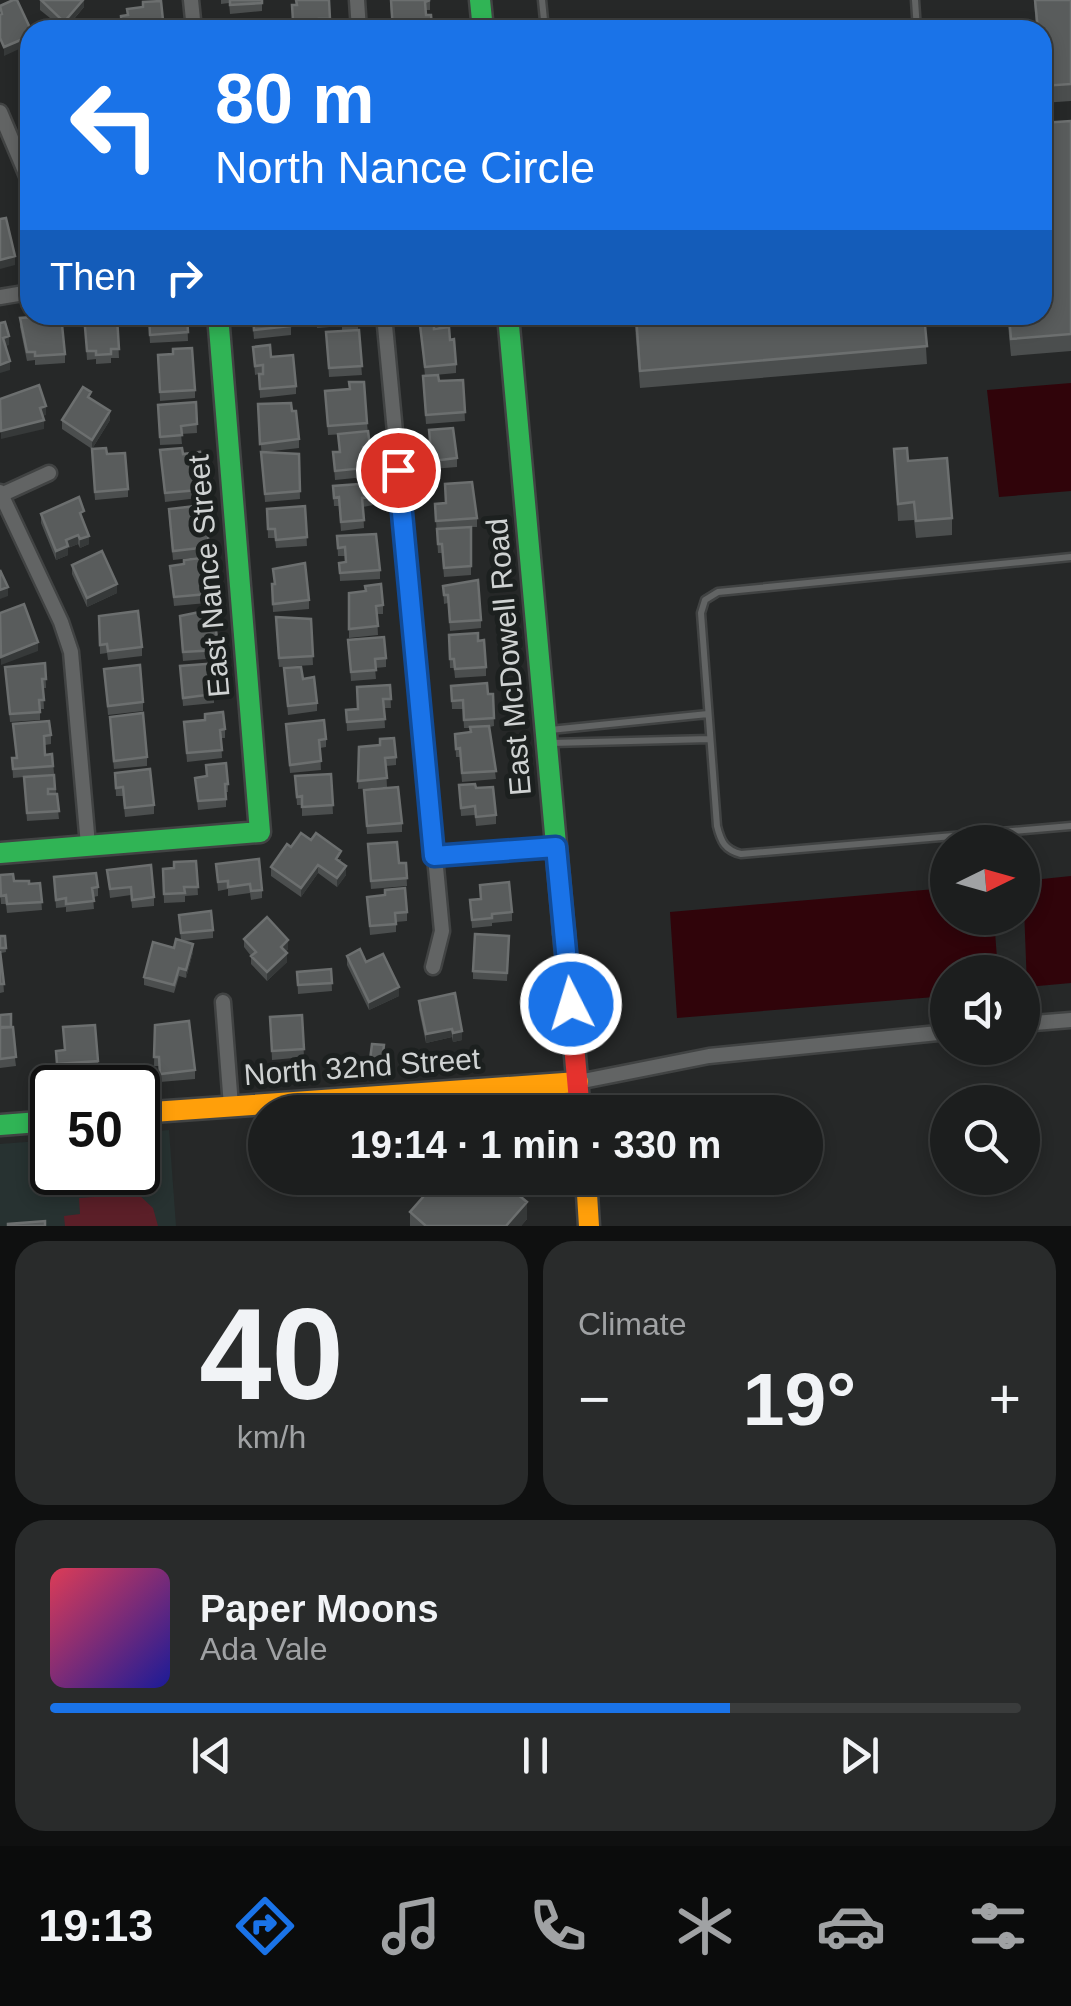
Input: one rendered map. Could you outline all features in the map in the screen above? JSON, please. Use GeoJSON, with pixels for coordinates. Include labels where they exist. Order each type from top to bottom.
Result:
{"type":"FeatureCollection","features":[{"type":"Feature","properties":{"kind":"street"},"geometry":{"type":"LineString","coordinates":[[0,112],[20,159]]}},
{"type":"Feature","properties":{"kind":"street","name":"East Nance Street"},"geometry":{"type":"LineString","coordinates":[[88,845],[260,832],[219,325]]}},
{"type":"Feature","properties":{"kind":"street"},"geometry":{"type":"LineString","coordinates":[[385,325],[442,931],[433,967]]}},
{"type":"Feature","properties":{"kind":"street","name":"East McDowell Road"},"geometry":{"type":"LineString","coordinates":[[509,325],[579,1095]]}},
{"type":"Feature","properties":{"kind":"street"},"geometry":{"type":"LineString","coordinates":[[0,853],[88,845],[71,652],[61,622],[0,494],[49,473]]}},
{"type":"Feature","properties":{"kind":"street"},"geometry":{"type":"LineString","coordinates":[[434,856],[556,847]]}},
{"type":"Feature","properties":{"kind":"street"},"geometry":{"type":"LineString","coordinates":[[223,1002],[231,1106]]}},
{"type":"Feature","properties":{"kind":"street"},"geometry":{"type":"LineString","coordinates":[[1040,1023],[1071,1020]]}},
{"type":"Feature","properties":{"kind":"street","name":"North 32nd Street"},"geometry":{"type":"LineString","coordinates":[[160,1111],[578,1082],[709,1056],[930,1034]]}},
{"type":"Feature","properties":{"kind":"street"},"geometry":{"type":"LineString","coordinates":[[0,1126],[30,1123]]}},
{"type":"Feature","properties":{"kind":"street"},"geometry":{"type":"LineString","coordinates":[[587,1195],[590,1226]]}},
{"type":"Feature","properties":{"kind":"lane"},"geometry":{"type":"LineString","coordinates":[[1071,558],[718,592],[705,600],[701,613],[721,840],[729,851],[741,854],[1071,826]]}},
{"type":"Feature","properties":{"kind":"lane"},"geometry":{"type":"LineString","coordinates":[[546,737],[708,714]]}},
{"type":"Feature","properties":{"kind":"lane"},"geometry":{"type":"LineString","coordinates":[[546,737],[710,740]]}},
{"type":"Feature","properties":{"kind":"shaded area"},"geometry":{"type":"Polygon","coordinates":[[[1071,383],[1071,491],[999,497],[987,390],[1071,383]]]}},
{"type":"Feature","properties":{"kind":"shaded area"},"geometry":{"type":"Polygon","coordinates":[[[1071,876],[1071,983],[1040,986],[1040,955],[1026,955],[1025,935],[1040,935],[1040,879],[1071,876]]]}},
{"type":"Feature","properties":{"kind":"shaded area"},"geometry":{"type":"Polygon","coordinates":[[[930,889],[930,935],[995,935],[997,955],[930,955],[930,997],[677,1018],[670,912],[930,889]]]}},
{"type":"Feature","properties":{"kind":"shaded area"},"geometry":{"type":"Polygon","coordinates":[[[169,1130],[176,1226],[0,1226],[0,1144],[30,1142],[30,1195],[160,1195],[160,1131],[169,1130]]]}},
{"type":"Feature","properties":{"kind":"shaded area"},"geometry":{"type":"Polygon","coordinates":[[[139,1195],[153,1208],[158,1226],[65,1226],[64,1216],[80,1214],[79,1198],[139,1195]]]}},
{"type":"Feature","properties":{"kind":"building"},"geometry":{"type":"Polygon","coordinates":[[[17,0],[26,20],[20,20],[20,40],[4,47],[0,38],[0,6],[17,0]]]}},
{"type":"Feature","properties":{"kind":"building"},"geometry":{"type":"Polygon","coordinates":[[[41,0],[83,0],[66,20],[41,0]]]}},
{"type":"Feature","properties":{"kind":"building"},"geometry":{"type":"Polygon","coordinates":[[[230,0],[262,0],[262,3],[230,5],[230,0]]]}},
{"type":"Feature","properties":{"kind":"building"},"geometry":{"type":"Polygon","coordinates":[[[296,0],[329,0],[330,19],[293,20],[292,5],[297,5],[296,0]]]}},
{"type":"Feature","properties":{"kind":"building"},"geometry":{"type":"Polygon","coordinates":[[[391,0],[430,0],[425,2],[426,15],[431,15],[431,20],[392,20],[391,0]]]}},
{"type":"Feature","properties":{"kind":"building"},"geometry":{"type":"Polygon","coordinates":[[[1035,0],[1071,0],[1071,84],[1052,85],[1052,20],[1037,20],[1035,0]]]}},
{"type":"Feature","properties":{"kind":"building"},"geometry":{"type":"Polygon","coordinates":[[[161,1],[163,20],[121,20],[121,16],[128,15],[127,9],[143,7],[143,2],[161,1]]]}},
{"type":"Feature","properties":{"kind":"building"},"geometry":{"type":"Polygon","coordinates":[[[1071,121],[1071,334],[1011,339],[1010,325],[1052,325],[1052,122],[1071,121]]]}},
{"type":"Feature","properties":{"kind":"building"},"geometry":{"type":"Polygon","coordinates":[[[6,218],[15,256],[0,260],[0,219],[6,218]]]}},
{"type":"Feature","properties":{"kind":"building"},"geometry":{"type":"Polygon","coordinates":[[[5,322],[9,336],[3,338],[10,361],[0,365],[0,323],[5,322]]]}},
{"type":"Feature","properties":{"kind":"building"},"geometry":{"type":"Polygon","coordinates":[[[21,325],[62,325],[65,354],[35,356],[35,352],[27,352],[21,325]]]}},
{"type":"Feature","properties":{"kind":"building"},"geometry":{"type":"Polygon","coordinates":[[[85,325],[118,325],[119,349],[96,355],[96,351],[87,351],[85,325]]]}},
{"type":"Feature","properties":{"kind":"building"},"geometry":{"type":"Polygon","coordinates":[[[150,325],[188,325],[188,332],[150,335],[150,325]]]}},
{"type":"Feature","properties":{"kind":"building"},"geometry":{"type":"Polygon","coordinates":[[[254,325],[291,326],[254,330],[254,325]]]}},
{"type":"Feature","properties":{"kind":"building"},"geometry":{"type":"Polygon","coordinates":[[[420,325],[434,325],[434,329],[449,327],[456,364],[425,367],[420,325]]]}},
{"type":"Feature","properties":{"kind":"building"},"geometry":{"type":"Polygon","coordinates":[[[637,325],[925,325],[927,346],[640,371],[637,325]]]}},
{"type":"Feature","properties":{"kind":"building"},"geometry":{"type":"Polygon","coordinates":[[[359,330],[362,366],[329,368],[326,332],[359,330]]]}},
{"type":"Feature","properties":{"kind":"building"},"geometry":{"type":"Polygon","coordinates":[[[270,345],[271,357],[293,355],[296,386],[260,389],[263,365],[255,366],[253,347],[270,345]]]}},
{"type":"Feature","properties":{"kind":"building"},"geometry":{"type":"Polygon","coordinates":[[[192,348],[195,390],[160,392],[158,355],[192,348]]]}},
{"type":"Feature","properties":{"kind":"building"},"geometry":{"type":"Polygon","coordinates":[[[438,375],[439,381],[463,380],[465,412],[426,415],[423,376],[438,375]]]}},
{"type":"Feature","properties":{"kind":"building"},"geometry":{"type":"Polygon","coordinates":[[[349,382],[364,382],[367,423],[328,426],[325,391],[350,389],[349,382]]]}},
{"type":"Feature","properties":{"kind":"building"},"geometry":{"type":"Polygon","coordinates":[[[39,385],[46,406],[40,408],[44,420],[1,431],[0,399],[39,385]]]}},
{"type":"Feature","properties":{"kind":"building"},"geometry":{"type":"Polygon","coordinates":[[[83,387],[91,392],[88,397],[110,411],[92,440],[62,420],[83,387]]]}},
{"type":"Feature","properties":{"kind":"building"},"geometry":{"type":"Polygon","coordinates":[[[196,402],[197,424],[181,426],[182,435],[160,437],[158,405],[196,402]]]}},
{"type":"Feature","properties":{"kind":"building"},"geometry":{"type":"Polygon","coordinates":[[[291,403],[292,411],[296,411],[299,439],[260,444],[258,404],[291,403]]]}},
{"type":"Feature","properties":{"kind":"building"},"geometry":{"type":"Polygon","coordinates":[[[453,428],[457,458],[432,461],[429,430],[453,428]]]}},
{"type":"Feature","properties":{"kind":"building"},"geometry":{"type":"Polygon","coordinates":[[[368,431],[370,446],[363,447],[365,468],[335,471],[333,452],[340,452],[338,434],[368,431]]]}},
{"type":"Feature","properties":{"kind":"building"},"geometry":{"type":"Polygon","coordinates":[[[106,448],[107,454],[125,453],[128,489],[95,492],[92,449],[106,448]]]}},
{"type":"Feature","properties":{"kind":"building"},"geometry":{"type":"Polygon","coordinates":[[[182,448],[183,454],[200,452],[202,466],[195,467],[198,490],[165,493],[160,450],[182,448]]]}},
{"type":"Feature","properties":{"kind":"building"},"geometry":{"type":"Polygon","coordinates":[[[907,448],[908,461],[947,458],[952,518],[916,521],[914,502],[898,504],[894,449],[907,448]]]}},
{"type":"Feature","properties":{"kind":"building"},"geometry":{"type":"Polygon","coordinates":[[[261,452],[299,454],[300,491],[265,494],[261,452]]]}},
{"type":"Feature","properties":{"kind":"building"},"geometry":{"type":"Polygon","coordinates":[[[472,482],[477,518],[436,521],[435,504],[446,503],[445,484],[472,482]]]}},
{"type":"Feature","properties":{"kind":"building"},"geometry":{"type":"Polygon","coordinates":[[[372,483],[373,497],[362,498],[364,520],[341,522],[339,497],[334,498],[333,486],[372,483]]]}},
{"type":"Feature","properties":{"kind":"building"},"geometry":{"type":"Polygon","coordinates":[[[79,497],[84,511],[80,513],[89,536],[66,540],[68,546],[56,551],[41,514],[79,497]]]}},
{"type":"Feature","properties":{"kind":"building"},"geometry":{"type":"Polygon","coordinates":[[[205,505],[209,547],[173,551],[169,509],[205,505]]]}},
{"type":"Feature","properties":{"kind":"building"},"geometry":{"type":"Polygon","coordinates":[[[305,506],[307,537],[276,540],[275,529],[268,529],[267,509],[305,506]]]}},
{"type":"Feature","properties":{"kind":"building"},"geometry":{"type":"Polygon","coordinates":[[[471,527],[471,566],[444,568],[437,529],[471,527]]]}},
{"type":"Feature","properties":{"kind":"building"},"geometry":{"type":"Polygon","coordinates":[[[376,534],[380,570],[340,573],[339,563],[346,562],[345,547],[338,548],[337,536],[376,534]]]}},
{"type":"Feature","properties":{"kind":"building"},"geometry":{"type":"Polygon","coordinates":[[[102,551],[117,584],[87,598],[72,565],[102,551]]]}},
{"type":"Feature","properties":{"kind":"building"},"geometry":{"type":"Polygon","coordinates":[[[209,557],[211,570],[204,571],[207,594],[174,597],[170,566],[209,557]]]}},
{"type":"Feature","properties":{"kind":"building"},"geometry":{"type":"Polygon","coordinates":[[[305,563],[309,600],[273,604],[273,569],[305,563]]]}},
{"type":"Feature","properties":{"kind":"building"},"geometry":{"type":"Polygon","coordinates":[[[0,570],[8,587],[0,590],[0,570]]]}},
{"type":"Feature","properties":{"kind":"building"},"geometry":{"type":"Polygon","coordinates":[[[478,580],[481,620],[450,622],[448,595],[444,595],[443,586],[478,580]]]}},
{"type":"Feature","properties":{"kind":"building"},"geometry":{"type":"Polygon","coordinates":[[[381,584],[383,605],[376,606],[378,626],[349,629],[349,593],[381,584]]]}},
{"type":"Feature","properties":{"kind":"building"},"geometry":{"type":"Polygon","coordinates":[[[24,604],[38,642],[1,657],[0,613],[24,604]]]}},
{"type":"Feature","properties":{"kind":"building"},"geometry":{"type":"Polygon","coordinates":[[[214,609],[218,650],[183,652],[180,616],[214,609]]]}},
{"type":"Feature","properties":{"kind":"building"},"geometry":{"type":"Polygon","coordinates":[[[138,611],[142,647],[108,651],[107,644],[100,645],[99,616],[138,611]]]}},
{"type":"Feature","properties":{"kind":"building"},"geometry":{"type":"Polygon","coordinates":[[[276,617],[311,619],[313,656],[279,658],[276,617]]]}},
{"type":"Feature","properties":{"kind":"building"},"geometry":{"type":"Polygon","coordinates":[[[478,633],[478,641],[484,640],[486,667],[455,669],[454,659],[450,659],[449,635],[478,633]]]}},
{"type":"Feature","properties":{"kind":"building"},"geometry":{"type":"Polygon","coordinates":[[[384,637],[386,658],[375,659],[376,670],[351,672],[348,640],[384,637]]]}},
{"type":"Feature","properties":{"kind":"building"},"geometry":{"type":"Polygon","coordinates":[[[45,663],[40,712],[10,714],[5,667],[45,663]]]}},
{"type":"Feature","properties":{"kind":"building"},"geometry":{"type":"Polygon","coordinates":[[[218,663],[220,683],[213,684],[214,694],[183,698],[180,666],[218,663]]]}},
{"type":"Feature","properties":{"kind":"building"},"geometry":{"type":"Polygon","coordinates":[[[140,665],[143,702],[108,706],[104,669],[140,665]]]}},
{"type":"Feature","properties":{"kind":"building"},"geometry":{"type":"Polygon","coordinates":[[[301,667],[303,679],[314,677],[317,703],[288,706],[284,668],[301,667]]]}},
{"type":"Feature","properties":{"kind":"building"},"geometry":{"type":"Polygon","coordinates":[[[487,683],[488,694],[493,694],[494,718],[464,720],[463,700],[452,701],[451,686],[487,683]]]}},
{"type":"Feature","properties":{"kind":"building"},"geometry":{"type":"Polygon","coordinates":[[[390,685],[391,699],[383,699],[385,719],[347,722],[346,710],[358,709],[357,687],[390,685]]]}},
{"type":"Feature","properties":{"kind":"building"},"geometry":{"type":"Polygon","coordinates":[[[223,712],[222,750],[187,753],[184,722],[205,720],[205,714],[223,712]]]}},
{"type":"Feature","properties":{"kind":"building"},"geometry":{"type":"Polygon","coordinates":[[[143,713],[147,757],[114,761],[110,717],[143,713]]]}},
{"type":"Feature","properties":{"kind":"building"},"geometry":{"type":"Polygon","coordinates":[[[324,720],[326,739],[319,740],[321,761],[290,765],[286,724],[324,720]]]}},
{"type":"Feature","properties":{"kind":"building"},"geometry":{"type":"Polygon","coordinates":[[[49,721],[51,735],[44,736],[45,755],[52,754],[53,766],[13,769],[12,758],[17,758],[13,724],[49,721]]]}},
{"type":"Feature","properties":{"kind":"building"},"geometry":{"type":"Polygon","coordinates":[[[489,726],[496,771],[462,773],[455,734],[471,732],[470,727],[489,726]]]}},
{"type":"Feature","properties":{"kind":"building"},"geometry":{"type":"Polygon","coordinates":[[[394,738],[396,757],[385,758],[387,778],[358,781],[359,747],[380,745],[380,739],[394,738]]]}},
{"type":"Feature","properties":{"kind":"building"},"geometry":{"type":"Polygon","coordinates":[[[226,763],[226,799],[198,801],[195,778],[207,776],[206,765],[226,763]]]}},
{"type":"Feature","properties":{"kind":"building"},"geometry":{"type":"Polygon","coordinates":[[[150,769],[154,805],[125,808],[123,787],[116,788],[115,773],[150,769]]]}},
{"type":"Feature","properties":{"kind":"building"},"geometry":{"type":"Polygon","coordinates":[[[331,774],[333,805],[302,807],[295,776],[331,774]]]}},
{"type":"Feature","properties":{"kind":"building"},"geometry":{"type":"Polygon","coordinates":[[[54,775],[55,789],[48,789],[48,794],[57,794],[59,811],[27,813],[24,777],[54,775]]]}},
{"type":"Feature","properties":{"kind":"building"},"geometry":{"type":"Polygon","coordinates":[[[475,784],[476,788],[493,787],[496,815],[476,817],[475,806],[461,808],[459,785],[475,784]]]}},
{"type":"Feature","properties":{"kind":"building"},"geometry":{"type":"Polygon","coordinates":[[[398,787],[402,823],[367,826],[364,790],[398,787]]]}},
{"type":"Feature","properties":{"kind":"building"},"geometry":{"type":"Polygon","coordinates":[[[301,833],[311,840],[316,833],[341,851],[336,859],[346,866],[337,878],[318,865],[301,888],[271,867],[287,844],[291,847],[301,833]]]}},
{"type":"Feature","properties":{"kind":"building"},"geometry":{"type":"Polygon","coordinates":[[[397,842],[399,863],[406,863],[407,878],[371,881],[368,844],[397,842]]]}},
{"type":"Feature","properties":{"kind":"building"},"geometry":{"type":"Polygon","coordinates":[[[259,859],[262,890],[251,891],[250,884],[228,887],[228,881],[218,882],[216,864],[259,859]]]}},
{"type":"Feature","properties":{"kind":"building"},"geometry":{"type":"Polygon","coordinates":[[[196,861],[198,887],[184,887],[185,893],[164,894],[163,869],[174,868],[174,862],[196,861]]]}},
{"type":"Feature","properties":{"kind":"building"},"geometry":{"type":"Polygon","coordinates":[[[151,865],[154,897],[132,900],[131,887],[110,889],[107,870],[151,865]]]}},
{"type":"Feature","properties":{"kind":"building"},"geometry":{"type":"Polygon","coordinates":[[[96,873],[94,901],[66,904],[66,898],[56,900],[54,877],[96,873]]]}},
{"type":"Feature","properties":{"kind":"building"},"geometry":{"type":"Polygon","coordinates":[[[13,874],[14,881],[40,883],[42,902],[7,904],[6,895],[1,896],[0,875],[13,874]]]}},
{"type":"Feature","properties":{"kind":"building"},"geometry":{"type":"Polygon","coordinates":[[[509,882],[512,912],[472,920],[470,900],[481,899],[480,885],[509,882]]]}},
{"type":"Feature","properties":{"kind":"building"},"geometry":{"type":"Polygon","coordinates":[[[405,888],[407,912],[395,913],[396,924],[370,926],[367,897],[405,888]]]}},
{"type":"Feature","properties":{"kind":"building"},"geometry":{"type":"Polygon","coordinates":[[[211,911],[213,930],[181,933],[179,915],[211,911]]]}},
{"type":"Feature","properties":{"kind":"building"},"geometry":{"type":"Polygon","coordinates":[[[267,917],[288,940],[281,947],[287,953],[267,972],[251,956],[256,952],[244,939],[267,917]]]}},
{"type":"Feature","properties":{"kind":"building"},"geometry":{"type":"Polygon","coordinates":[[[475,934],[509,936],[507,973],[473,971],[475,934]]]}},
{"type":"Feature","properties":{"kind":"building"},"geometry":{"type":"Polygon","coordinates":[[[0,936],[5,936],[6,948],[0,948],[0,936]]]}},
{"type":"Feature","properties":{"kind":"building"},"geometry":{"type":"Polygon","coordinates":[[[176,939],[193,944],[186,970],[179,968],[174,985],[144,977],[153,942],[174,948],[176,939]]]}},
{"type":"Feature","properties":{"kind":"building"},"geometry":{"type":"Polygon","coordinates":[[[360,949],[366,962],[383,954],[399,987],[369,1002],[347,956],[360,949]]]}},
{"type":"Feature","properties":{"kind":"building"},"geometry":{"type":"Polygon","coordinates":[[[0,951],[4,984],[0,984],[0,951]]]}},
{"type":"Feature","properties":{"kind":"building"},"geometry":{"type":"Polygon","coordinates":[[[331,969],[332,983],[298,985],[297,972],[331,969]]]}},
{"type":"Feature","properties":{"kind":"building"},"geometry":{"type":"Polygon","coordinates":[[[455,993],[462,1031],[426,1034],[419,1001],[455,993]]]}},
{"type":"Feature","properties":{"kind":"building"},"geometry":{"type":"Polygon","coordinates":[[[11,1014],[11,1027],[0,1027],[0,1015],[11,1014]]]}},
{"type":"Feature","properties":{"kind":"building"},"geometry":{"type":"Polygon","coordinates":[[[302,1015],[304,1049],[272,1051],[270,1017],[302,1015]]]}},
{"type":"Feature","properties":{"kind":"building"},"geometry":{"type":"Polygon","coordinates":[[[189,1021],[195,1070],[160,1074],[159,1057],[154,1057],[155,1025],[189,1021]]]}},
{"type":"Feature","properties":{"kind":"building"},"geometry":{"type":"Polygon","coordinates":[[[95,1025],[98,1061],[57,1064],[56,1051],[65,1050],[63,1027],[95,1025]]]}},
{"type":"Feature","properties":{"kind":"building"},"geometry":{"type":"Polygon","coordinates":[[[13,1027],[16,1057],[0,1059],[0,1028],[13,1027]]]}},
{"type":"Feature","properties":{"kind":"building"},"geometry":{"type":"Polygon","coordinates":[[[372,1044],[384,1045],[382,1061],[370,1060],[372,1044]]]}},
{"type":"Feature","properties":{"kind":"building"},"geometry":{"type":"Polygon","coordinates":[[[519,1195],[527,1202],[506,1226],[426,1226],[410,1212],[423,1197],[519,1195]]]}},
{"type":"Feature","properties":{"kind":"building"},"geometry":{"type":"Polygon","coordinates":[[[45,1221],[45,1226],[8,1226],[8,1224],[45,1221]]]}},
{"type":"Feature","properties":{"kind":"traffic: fast"},"geometry":{"type":"LineString","coordinates":[[480,0],[482,20]]}},
{"type":"Feature","properties":{"kind":"traffic: fast"},"geometry":{"type":"LineString","coordinates":[[0,853],[260,832],[219,325]]}},
{"type":"Feature","properties":{"kind":"traffic: fast"},"geometry":{"type":"LineString","coordinates":[[509,325],[564,933]]}},
{"type":"Feature","properties":{"kind":"traffic: fast"},"geometry":{"type":"LineString","coordinates":[[0,1125],[30,1123]]}},
{"type":"Feature","properties":{"kind":"traffic: slow"},"geometry":{"type":"LineString","coordinates":[[160,1111],[578,1082]]}},
{"type":"Feature","properties":{"kind":"traffic: slow"},"geometry":{"type":"LineString","coordinates":[[587,1195],[589,1226]]}},
{"type":"Feature","properties":{"kind":"traffic: jam"},"geometry":{"type":"LineString","coordinates":[[564,933],[578,1095]]}},
{"type":"Feature","properties":{"kind":"route"},"geometry":{"type":"LineString","coordinates":[[398,470],[434,856],[556,847],[571,1004]]}}]}
